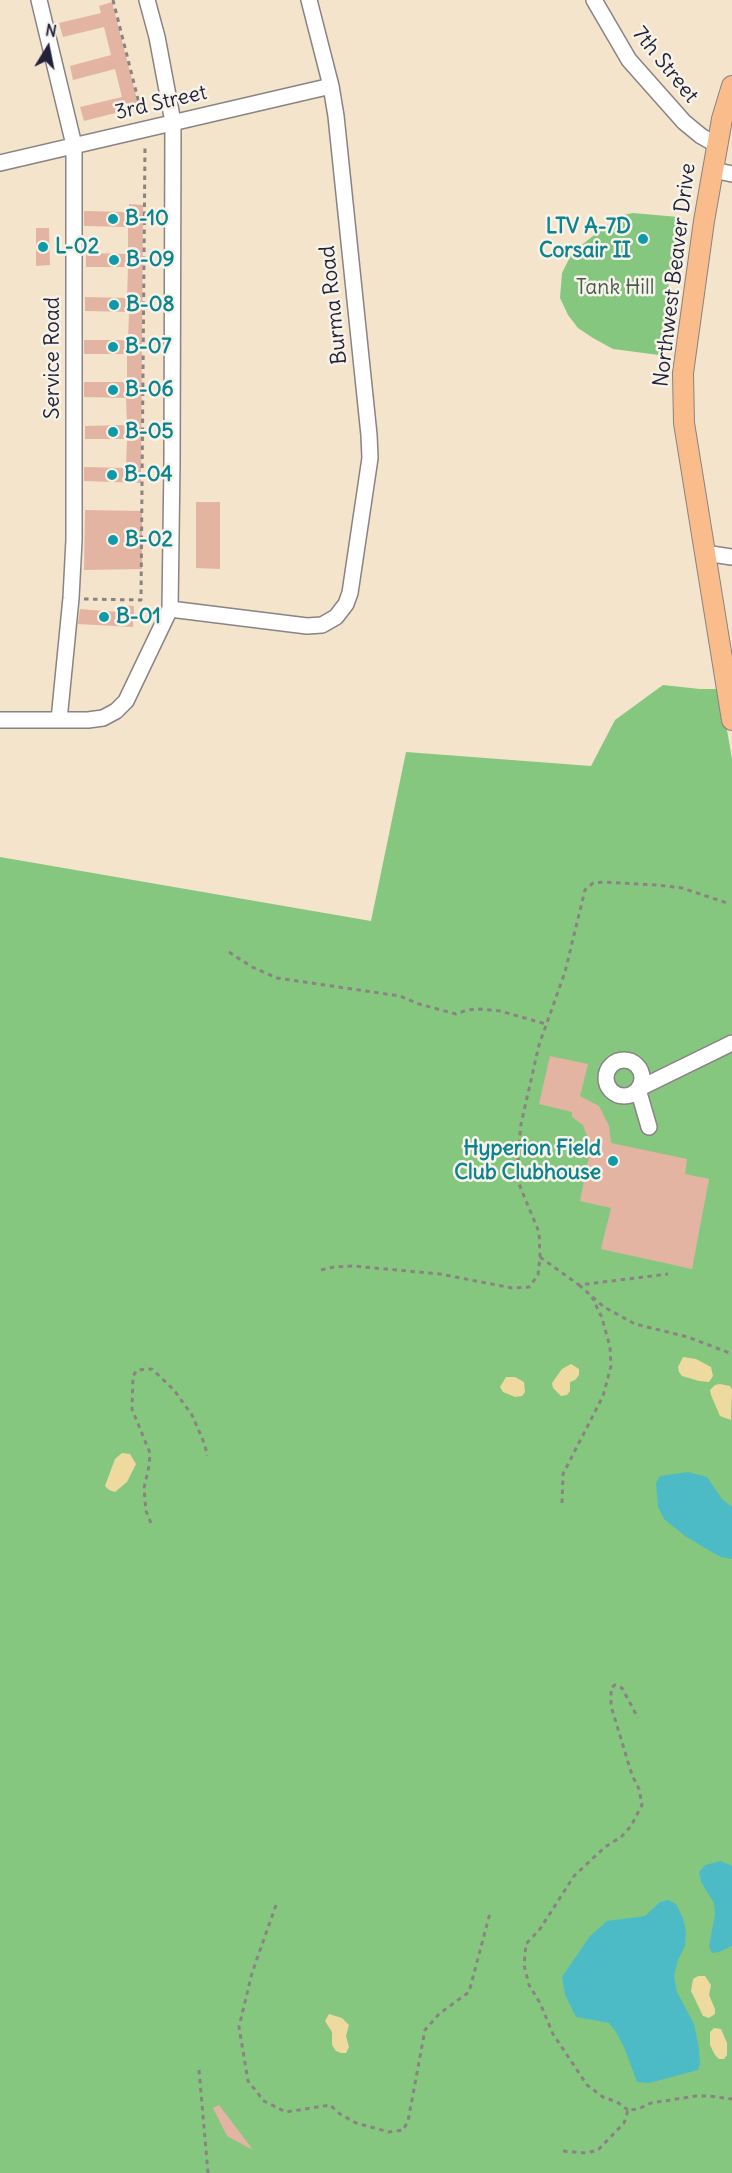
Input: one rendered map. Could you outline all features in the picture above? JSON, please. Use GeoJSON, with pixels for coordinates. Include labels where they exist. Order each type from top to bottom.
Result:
{"type":"FeatureCollection","features":[{"type":"Feature","properties":{"kind":"main road","name":"Northwest Beaver Drive"},"geometry":{"type":"LineString","coordinates":[[732,86],[717,145],[722,172],[683,373],[684,423],[705,553],[725,636],[732,720]]}},
{"type":"Feature","properties":{"kind":"street","name":"Service Road"},"geometry":{"type":"LineString","coordinates":[[39,0],[74,146],[74,540],[71,598],[59,720]]}},
{"type":"Feature","properties":{"kind":"street"},"geometry":{"type":"LineString","coordinates":[[0,720],[103,718],[116,711],[126,701],[170,609],[173,122],[157,37],[147,0]]}},
{"type":"Feature","properties":{"kind":"street","name":"Burma Road"},"geometry":{"type":"LineString","coordinates":[[170,609],[307,626],[322,625],[336,617],[345,606],[350,593],[370,458],[336,116],[331,86],[309,0]]}},
{"type":"Feature","properties":{"kind":"street","name":"7th Street"},"geometry":{"type":"LineString","coordinates":[[594,0],[629,60],[684,122],[717,145]]}},
{"type":"Feature","properties":{"kind":"street","name":"3rd Street"},"geometry":{"type":"LineString","coordinates":[[0,163],[331,86]]}},
{"type":"Feature","properties":{"kind":"street"},"geometry":{"type":"LineString","coordinates":[[705,553],[732,556]]}},
{"type":"Feature","properties":{"kind":"street"},"geometry":{"type":"LineString","coordinates":[[649,1127],[638,1089],[732,1043]]}},
{"type":"Feature","properties":{"kind":"path"},"geometry":{"type":"LineString","coordinates":[[71,598],[141,600],[145,128],[113,0]]}},
{"type":"Feature","properties":{"kind":"path"},"geometry":{"type":"LineString","coordinates":[[321,1270],[353,1266],[440,1274],[512,1288],[529,1287],[538,1275],[539,1232],[519,1184],[518,1154],[521,1124],[538,1046],[565,972],[585,890],[593,883],[604,882],[682,888],[730,904]]}},
{"type":"Feature","properties":{"kind":"path"},"geometry":{"type":"LineString","coordinates":[[229,952],[252,967],[277,978],[400,996],[448,1013],[456,1014],[480,1009],[500,1011],[546,1024]]}},
{"type":"Feature","properties":{"kind":"path"},"geometry":{"type":"LineString","coordinates":[[540,1257],[579,1285],[604,1307],[635,1324],[688,1337],[732,1354]]}},
{"type":"Feature","properties":{"kind":"path"},"geometry":{"type":"LineString","coordinates":[[579,1285],[668,1274]]}},
{"type":"Feature","properties":{"kind":"path"},"geometry":{"type":"LineString","coordinates":[[562,1503],[563,1474],[603,1396],[611,1366],[610,1347],[602,1318],[592,1297]]}},
{"type":"Feature","properties":{"kind":"path"},"geometry":{"type":"LineString","coordinates":[[151,1523],[146,1511],[144,1488],[150,1466],[150,1454],[132,1409],[133,1376],[137,1370],[152,1369],[174,1390],[192,1415],[205,1445],[207,1456]]}},
{"type":"Feature","properties":{"kind":"path"},"geometry":{"type":"LineString","coordinates":[[638,1718],[622,1688],[615,1685],[611,1688],[611,1706],[632,1775],[639,1789],[642,1805],[631,1826],[621,1837],[605,1847],[574,1876],[540,1929],[526,1944],[524,1965],[529,1985],[540,2003],[553,2034],[587,2085],[603,2097],[617,2102],[628,2110],[638,2109],[651,2103],[696,2096],[732,2099]]}},
{"type":"Feature","properties":{"kind":"path"},"geometry":{"type":"LineString","coordinates":[[276,1905],[252,1973],[238,2027],[248,2081],[264,2101],[286,2112],[330,2105],[356,2123],[389,2132],[403,2130],[408,2121],[425,2030],[439,2014],[469,1992],[490,1913]]}},
{"type":"Feature","properties":{"kind":"path"},"geometry":{"type":"LineString","coordinates":[[199,2070],[208,2173]]}},
{"type":"Feature","properties":{"kind":"path"},"geometry":{"type":"LineString","coordinates":[[563,2151],[586,2153],[598,2150],[624,2123],[628,2110]]}},
{"type":"Feature","properties":{"kind":"green space","name":"Tank Hill"},"geometry":{"type":"Polygon","coordinates":[[[633,213],[678,217],[659,355],[613,349],[593,338],[578,328],[568,315],[560,298],[562,273],[572,253],[604,227],[623,215],[633,213]]]}},
{"type":"Feature","properties":{"kind":"green space"},"geometry":{"type":"Polygon","coordinates":[[[663,685],[720,689],[732,759],[732,2173],[0,2173],[0,857],[371,921],[406,752],[591,766],[615,720],[663,685]]]}},
{"type":"Feature","properties":{"kind":"sand"},"geometry":{"type":"Polygon","coordinates":[[[683,1357],[696,1359],[711,1367],[713,1376],[709,1382],[682,1376],[678,1367],[683,1357]]]}},
{"type":"Feature","properties":{"kind":"sand"},"geometry":{"type":"Polygon","coordinates":[[[571,1364],[579,1369],[579,1375],[570,1382],[570,1391],[567,1395],[561,1396],[553,1388],[552,1383],[562,1369],[571,1364]]]}},
{"type":"Feature","properties":{"kind":"sand"},"geometry":{"type":"Polygon","coordinates":[[[506,1377],[515,1377],[524,1382],[525,1392],[522,1396],[515,1397],[503,1392],[500,1387],[506,1377]]]}},
{"type":"Feature","properties":{"kind":"sand"},"geometry":{"type":"Polygon","coordinates":[[[720,1384],[730,1386],[732,1390],[731,1420],[720,1416],[711,1395],[710,1390],[720,1384]]]}},
{"type":"Feature","properties":{"kind":"sand"},"geometry":{"type":"Polygon","coordinates":[[[122,1453],[130,1454],[136,1464],[127,1482],[115,1492],[105,1486],[115,1459],[122,1453]]]}},
{"type":"Feature","properties":{"kind":"sand"},"geometry":{"type":"Polygon","coordinates":[[[705,1976],[711,1985],[709,1995],[715,2014],[709,2018],[703,2016],[691,1991],[693,1979],[705,1976]]]}},
{"type":"Feature","properties":{"kind":"sand"},"geometry":{"type":"Polygon","coordinates":[[[329,2014],[342,2018],[349,2025],[346,2036],[349,2047],[346,2053],[336,2051],[332,2045],[332,2032],[325,2021],[329,2014]]]}},
{"type":"Feature","properties":{"kind":"sand"},"geometry":{"type":"Polygon","coordinates":[[[714,2028],[721,2029],[727,2043],[727,2055],[724,2059],[719,2059],[715,2055],[710,2045],[710,2032],[714,2028]]]}},
{"type":"Feature","properties":{"kind":"water"},"geometry":{"type":"Polygon","coordinates":[[[688,1472],[707,1477],[722,1499],[732,1507],[732,1559],[721,1557],[710,1551],[685,1536],[664,1519],[658,1507],[656,1483],[660,1476],[688,1472]]]}},
{"type":"Feature","properties":{"kind":"water"},"geometry":{"type":"Polygon","coordinates":[[[721,1861],[732,1866],[732,1946],[712,1953],[709,1947],[715,1914],[714,1903],[701,1882],[699,1872],[705,1865],[721,1861]]]}},
{"type":"Feature","properties":{"kind":"water"},"geometry":{"type":"Polygon","coordinates":[[[668,1900],[676,1904],[683,1918],[686,1932],[685,1946],[674,1976],[677,1992],[694,2024],[700,2064],[698,2070],[649,2083],[637,2082],[616,2032],[609,2023],[576,2017],[565,1995],[562,1977],[590,1936],[607,1921],[645,1916],[660,1902],[668,1900]]]}},
{"type":"Feature","properties":{"kind":"building"},"geometry":{"type":"Polygon","coordinates":[[[112,2],[139,107],[84,121],[80,107],[122,97],[115,69],[73,80],[70,66],[111,55],[104,27],[63,37],[59,23],[101,13],[99,6],[112,2]]]}},
{"type":"Feature","properties":{"kind":"building"},"geometry":{"type":"Polygon","coordinates":[[[129,204],[143,205],[141,483],[84,481],[84,467],[126,468],[127,439],[85,439],[85,426],[127,425],[126,398],[84,397],[84,382],[127,382],[127,354],[84,354],[84,340],[128,340],[129,312],[85,311],[85,297],[127,298],[128,267],[86,267],[86,253],[128,254],[128,227],[84,226],[84,211],[129,212],[129,204]]]}},
{"type":"Feature","properties":{"kind":"building","name":"L-02"},"geometry":{"type":"Polygon","coordinates":[[[36,228],[49,228],[50,265],[36,266],[36,228]]]}},
{"type":"Feature","properties":{"kind":"building"},"geometry":{"type":"Polygon","coordinates":[[[196,502],[220,502],[220,569],[196,568],[196,502]]]}},
{"type":"Feature","properties":{"kind":"building","name":"B-02"},"geometry":{"type":"Polygon","coordinates":[[[85,510],[142,511],[142,569],[84,570],[85,510]]]}},
{"type":"Feature","properties":{"kind":"building","name":"B-01"},"geometry":{"type":"Polygon","coordinates":[[[118,605],[134,606],[133,627],[78,624],[80,609],[118,612],[118,605]]]}},
{"type":"Feature","properties":{"kind":"building","name":"Hyperion Field Club Clubhouse"},"geometry":{"type":"Polygon","coordinates":[[[550,1056],[588,1064],[580,1096],[599,1106],[609,1126],[611,1143],[687,1159],[685,1174],[709,1179],[692,1269],[601,1249],[611,1208],[580,1201],[592,1142],[587,1141],[583,1125],[572,1117],[572,1112],[539,1104],[550,1056]]]}},
{"type":"Feature","properties":{"kind":"building"},"geometry":{"type":"Polygon","coordinates":[[[219,2105],[253,2150],[227,2136],[213,2108],[219,2105]]]}},
{"type":"Feature","properties":{"kind":"place","name":"B-10"},"geometry":{"type":"Point","coordinates":[113,219]}},
{"type":"Feature","properties":{"kind":"place","name":"LTV A-7D Corsair II"},"geometry":{"type":"Point","coordinates":[643,239]}},
{"type":"Feature","properties":{"kind":"place","name":"L-02"},"geometry":{"type":"Point","coordinates":[43,247]}},
{"type":"Feature","properties":{"kind":"place","name":"B-09"},"geometry":{"type":"Point","coordinates":[114,260]}},
{"type":"Feature","properties":{"kind":"place","name":"B-08"},"geometry":{"type":"Point","coordinates":[114,305]}},
{"type":"Feature","properties":{"kind":"place","name":"B-07"},"geometry":{"type":"Point","coordinates":[113,347]}},
{"type":"Feature","properties":{"kind":"place","name":"B-06"},"geometry":{"type":"Point","coordinates":[113,390]}},
{"type":"Feature","properties":{"kind":"place","name":"B-05"},"geometry":{"type":"Point","coordinates":[113,432]}},
{"type":"Feature","properties":{"kind":"place","name":"B-04"},"geometry":{"type":"Point","coordinates":[112,475]}},
{"type":"Feature","properties":{"kind":"place","name":"B-02"},"geometry":{"type":"Point","coordinates":[113,540]}},
{"type":"Feature","properties":{"kind":"place","name":"B-01"},"geometry":{"type":"Point","coordinates":[104,617]}},
{"type":"Feature","properties":{"kind":"place","name":"Hyperion Field Club Clubhouse"},"geometry":{"type":"Point","coordinates":[613,1161]}}]}
